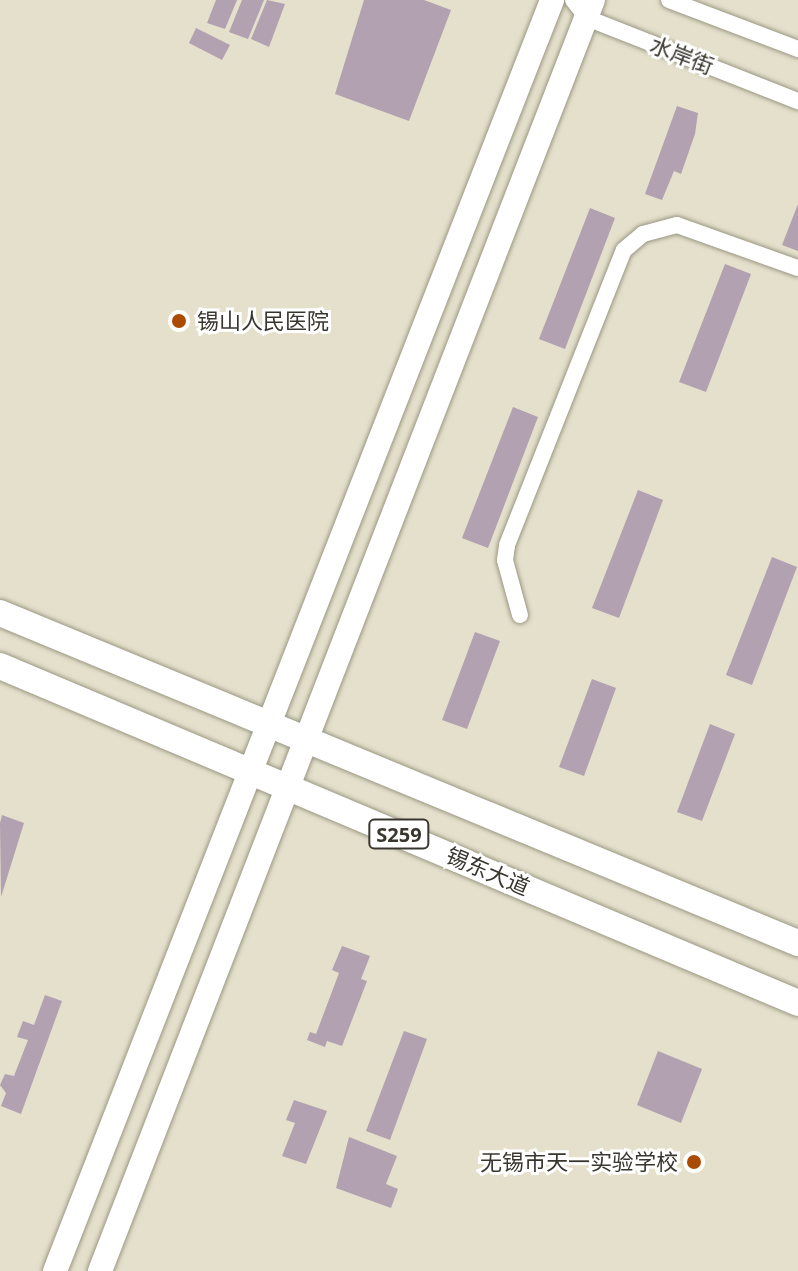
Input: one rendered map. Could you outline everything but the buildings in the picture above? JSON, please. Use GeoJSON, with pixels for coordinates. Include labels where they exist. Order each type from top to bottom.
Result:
{"type":"FeatureCollection","features":[{"type":"Feature","properties":{"kind":"main road"},"geometry":{"type":"LineString","coordinates":[[55,1271],[250,770],[272,725],[552,0]]}},
{"type":"Feature","properties":{"kind":"main road"},"geometry":{"type":"LineString","coordinates":[[100,1271],[584,6]]}},
{"type":"Feature","properties":{"kind":"main road","name":"S259"},"geometry":{"type":"LineString","coordinates":[[0,613],[798,943]]}},
{"type":"Feature","properties":{"kind":"main road","name":"锡东大道"},"geometry":{"type":"LineString","coordinates":[[0,666],[798,1003]]}},
{"type":"Feature","properties":{"kind":"street"},"geometry":{"type":"LineString","coordinates":[[669,0],[798,49]]}},
{"type":"Feature","properties":{"kind":"street","name":"水岸街"},"geometry":{"type":"LineString","coordinates":[[584,6],[798,101]]}},
{"type":"Feature","properties":{"kind":"street"},"geometry":{"type":"LineString","coordinates":[[520,615],[505,560],[507,545],[624,250],[643,234],[677,225],[798,268]]}},
{"type":"Feature","properties":{"kind":"place","name":"锡山人民医院"},"geometry":{"type":"Point","coordinates":[179,321]}},
{"type":"Feature","properties":{"kind":"place","name":"无锡市天一实验学校"},"geometry":{"type":"Point","coordinates":[694,1162]}}]}
